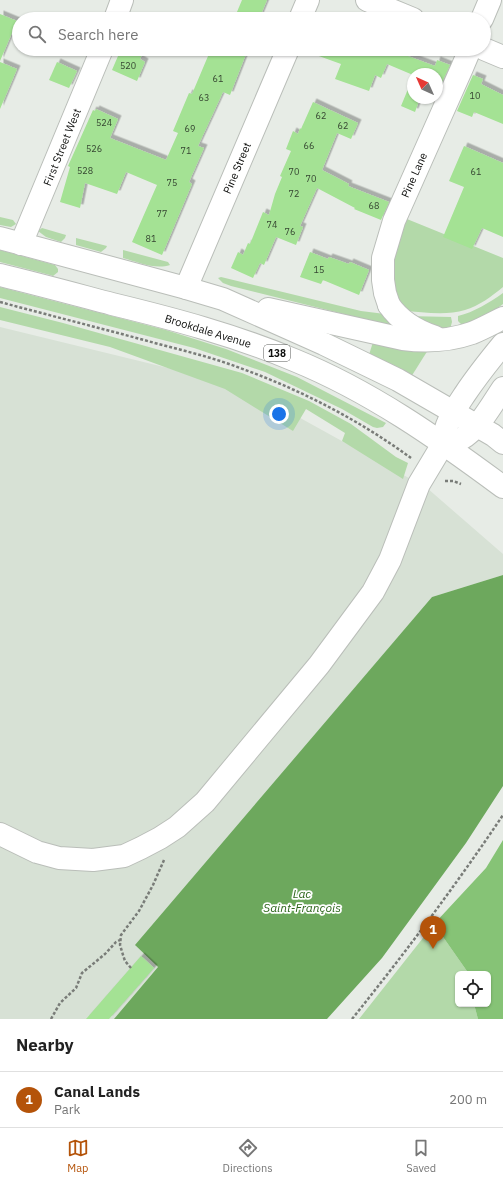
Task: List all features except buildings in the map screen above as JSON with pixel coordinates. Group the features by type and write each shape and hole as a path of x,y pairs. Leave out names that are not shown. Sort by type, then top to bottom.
{"main road":[{"path":"118,12 122,0"},
{"path":"303,12 308,0"},
{"path":"367,0 396,12"},
{"path":"485,12 490,0"},
{"path":"491,51 503,57"},
{"name":"First Street West","path":"21,244 99,56"},
{"name":"Pine Street","path":"186,288 285,56"},
{"name":"Pine Lane","path":"443,340 422,333 395,314 389,305 385,293 383,280 383,258 394,221 467,56"},
{"name":"138","path":"0,238 224,299 330,347 398,380 503,442"},
{"name":"Brookdale Avenue","path":"0,275 189,323 295,360 356,390 397,413 503,487"},
{"path":"224,299 403,339 424,341 443,340 472,333 503,318"},
{"path":"0,834 37,852 59,858 77,860 105,859 124,856 160,838 206,802 309,677 373,592 390,560 419,484 443,444 445,430 453,412 481,370 503,344"},
{"path":"443,444 461,439 476,426 503,388"}],"path":[{"path":"0,302 199,355 239,367 272,380 320,402 359,424 408,456 441,481 453,481 464,485"},
{"path":"352,1019 427,924 503,815"},
{"path":"131,968 124,959 120,940 121,935 144,901 168,854"},
{"path":"51,1019 60,1003 78,986 82,972 120,940"}],"shaded area":[{"path":"0,217 13,220 16,224 11,227 0,225"},
{"path":"402,217 503,258 503,287 480,303 458,312 434,313 403,311 398,306 391,273"},
{"path":"42,228 66,235 65,238 61,242 46,237 38,231"},
{"path":"76,238 107,246 101,252 76,245"},
{"path":"0,250 55,265 58,272 53,276 0,262"},
{"path":"123,250 168,262 170,265 158,267 123,258"},
{"path":"221,277 361,311 385,314 393,326 231,286 223,283 218,278"},
{"path":"0,287 166,330 226,349 297,377 386,423 383,427 373,427 342,409 265,372 194,348 0,298"},
{"path":"503,293 503,304 488,315 463,326 458,321 458,316 481,307"},
{"path":"0,307 242,373 309,401 351,424 396,457 408,463 403,479 342,441 345,433 306,409 293,431 225,389 110,347 0,320"},
{"path":"407,316 451,317 452,322 450,329 435,328"},
{"path":"0,327 242,386 427,488 503,554 503,575 432,597 136,946 158,967 114,1019 0,1019"},
{"path":"373,342 428,350 411,377 368,358"},
{"path":"503,840 503,1019 478,1019 475,1007 491,1007 491,971 467,971 434,924 486,868"},
{"path":"434,924 467,971 455,971 455,1007 475,1007 478,1019 359,1019"}],"water":[{"name":"Lac Saint-François","path":"503,575 503,786 466,843 382,958 327,1019 114,1019 158,967 135,945 432,597"}],"place":[{"name":"Canal Lands","path":"433,949"}]}
